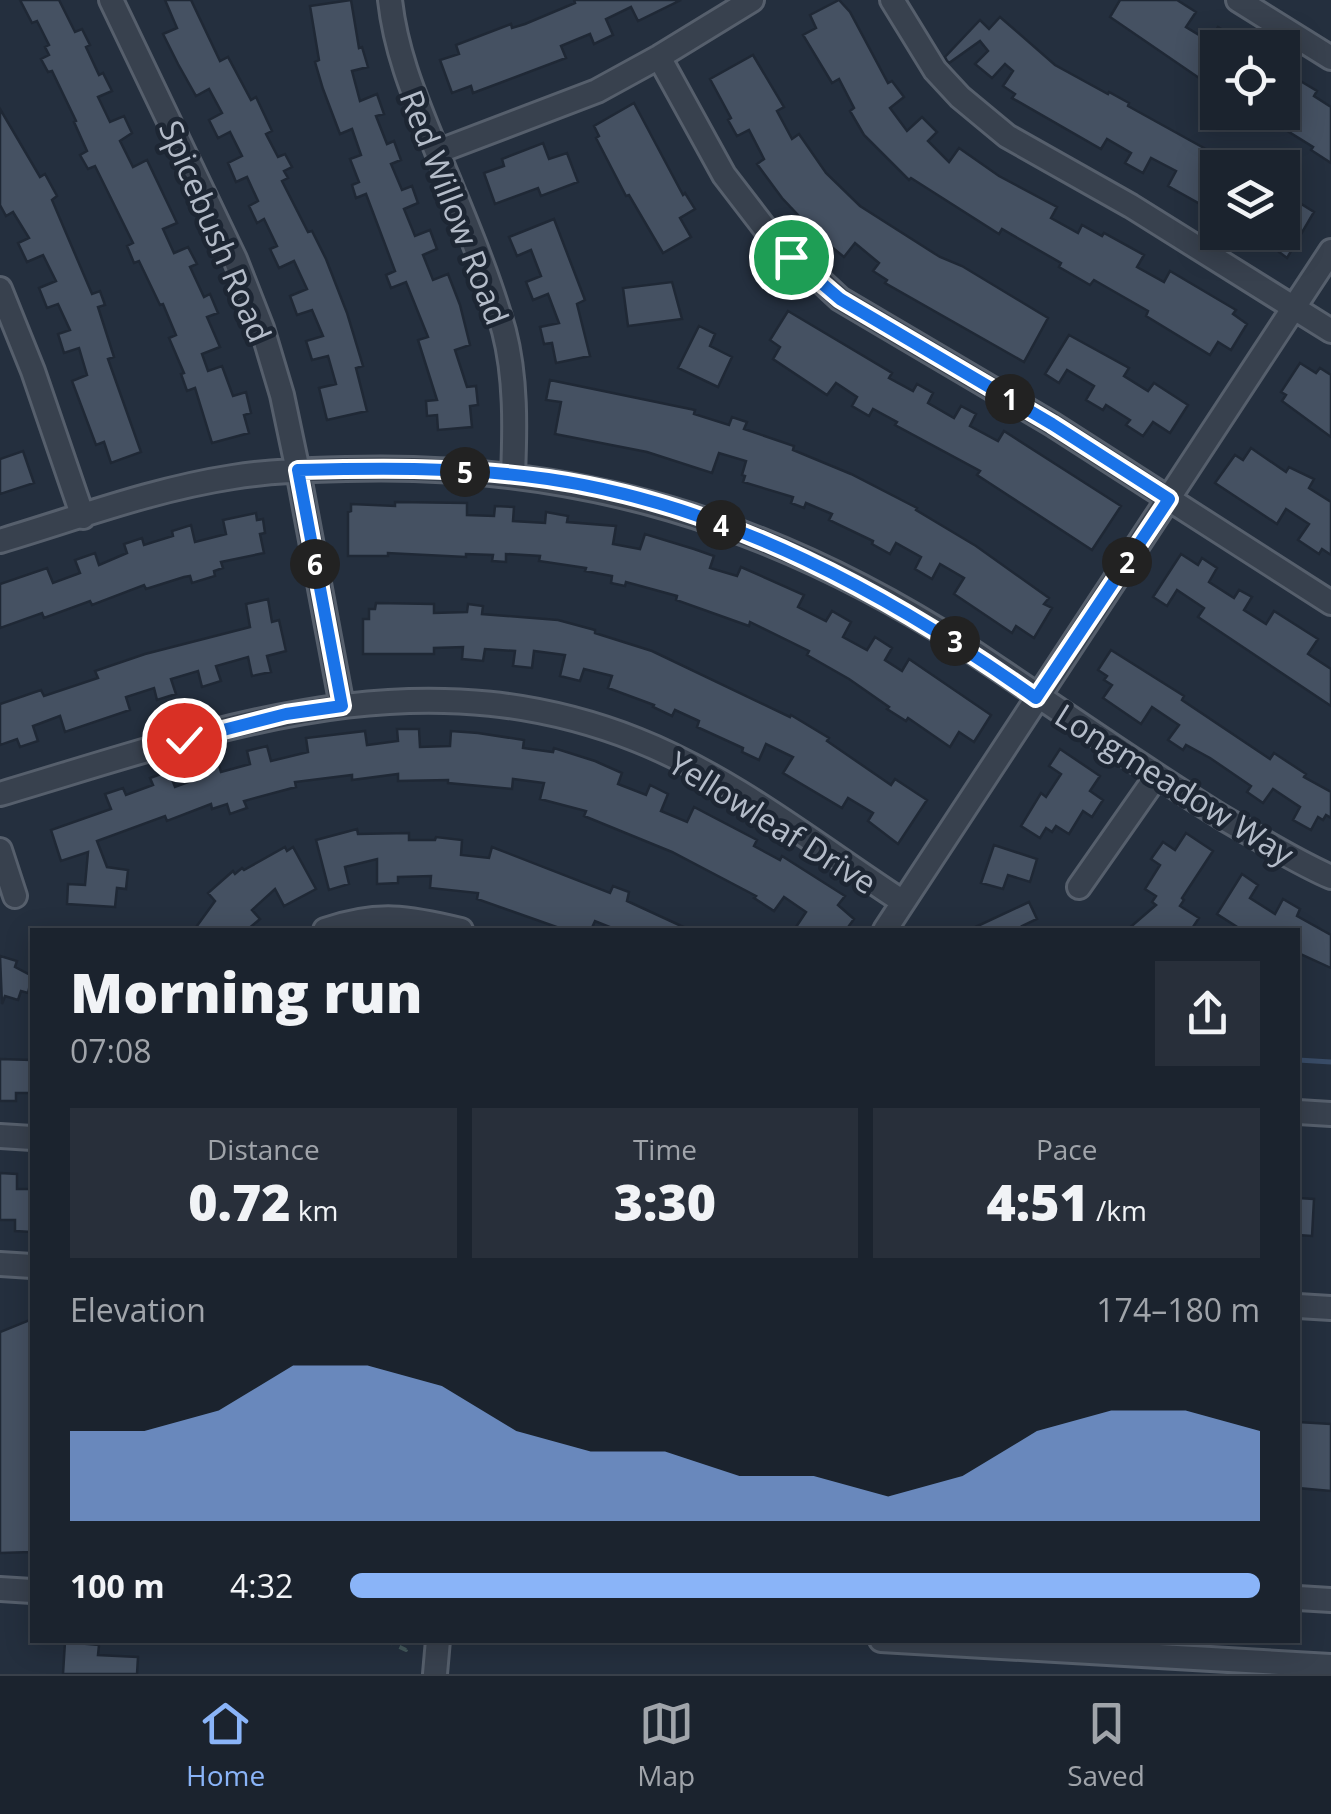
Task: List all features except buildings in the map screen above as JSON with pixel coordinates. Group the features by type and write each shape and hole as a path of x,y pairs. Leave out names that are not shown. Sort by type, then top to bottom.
{"street":[{"name":"Spicebush Road","path":"111,0 235,259 255,310 282,395 342,706"},
{"name":"Red Willow Road","path":"390,0 406,78 505,334 514,438 512,475"},
{"path":"437,152 596,91 660,58 752,0"},
{"path":"892,0 935,70 1006,136 1131,206 1331,332"},
{"path":"1238,0 1331,58"},
{"path":"660,58 724,175 767,232 840,299 1052,424 1331,603"},
{"path":"885,928 1331,251"},
{"path":"0,290 83,516"},
{"name":"Longmeadow Way","path":"0,541 172,489 298,470 402,467 512,475 626,495 692,514 835,573 965,647 1156,777 1301,864 1331,877"},
{"name":"Yellowleaf Drive","path":"0,794 286,714 392,700 528,707 636,740 714,778 902,902"},
{"path":"1079,887 1156,777"},
{"path":"0,850 15,896"},
{"path":"330,928 358,918 394,917 451,928"},
{"path":"1300,1112 1331,1114"},
{"path":"0,1136 30,1138"},
{"path":"0,1264 30,1266"},
{"path":"1300,1306 1331,1308"},
{"path":"0,1589 30,1591"},
{"path":"1300,1598 1331,1600"},
{"path":"435,1674 438,1643"},
{"path":"917,1643 1185,1665 1211,1649 1331,1666"}],"waterway":[{"path":"1300,1060 1331,1062"}],"route":[{"path":"184,740 286,714 342,706 298,470 402,467 550,479 692,514 835,573 965,647 1036,698 1169,499 1052,424 840,299 791,257"}]}
